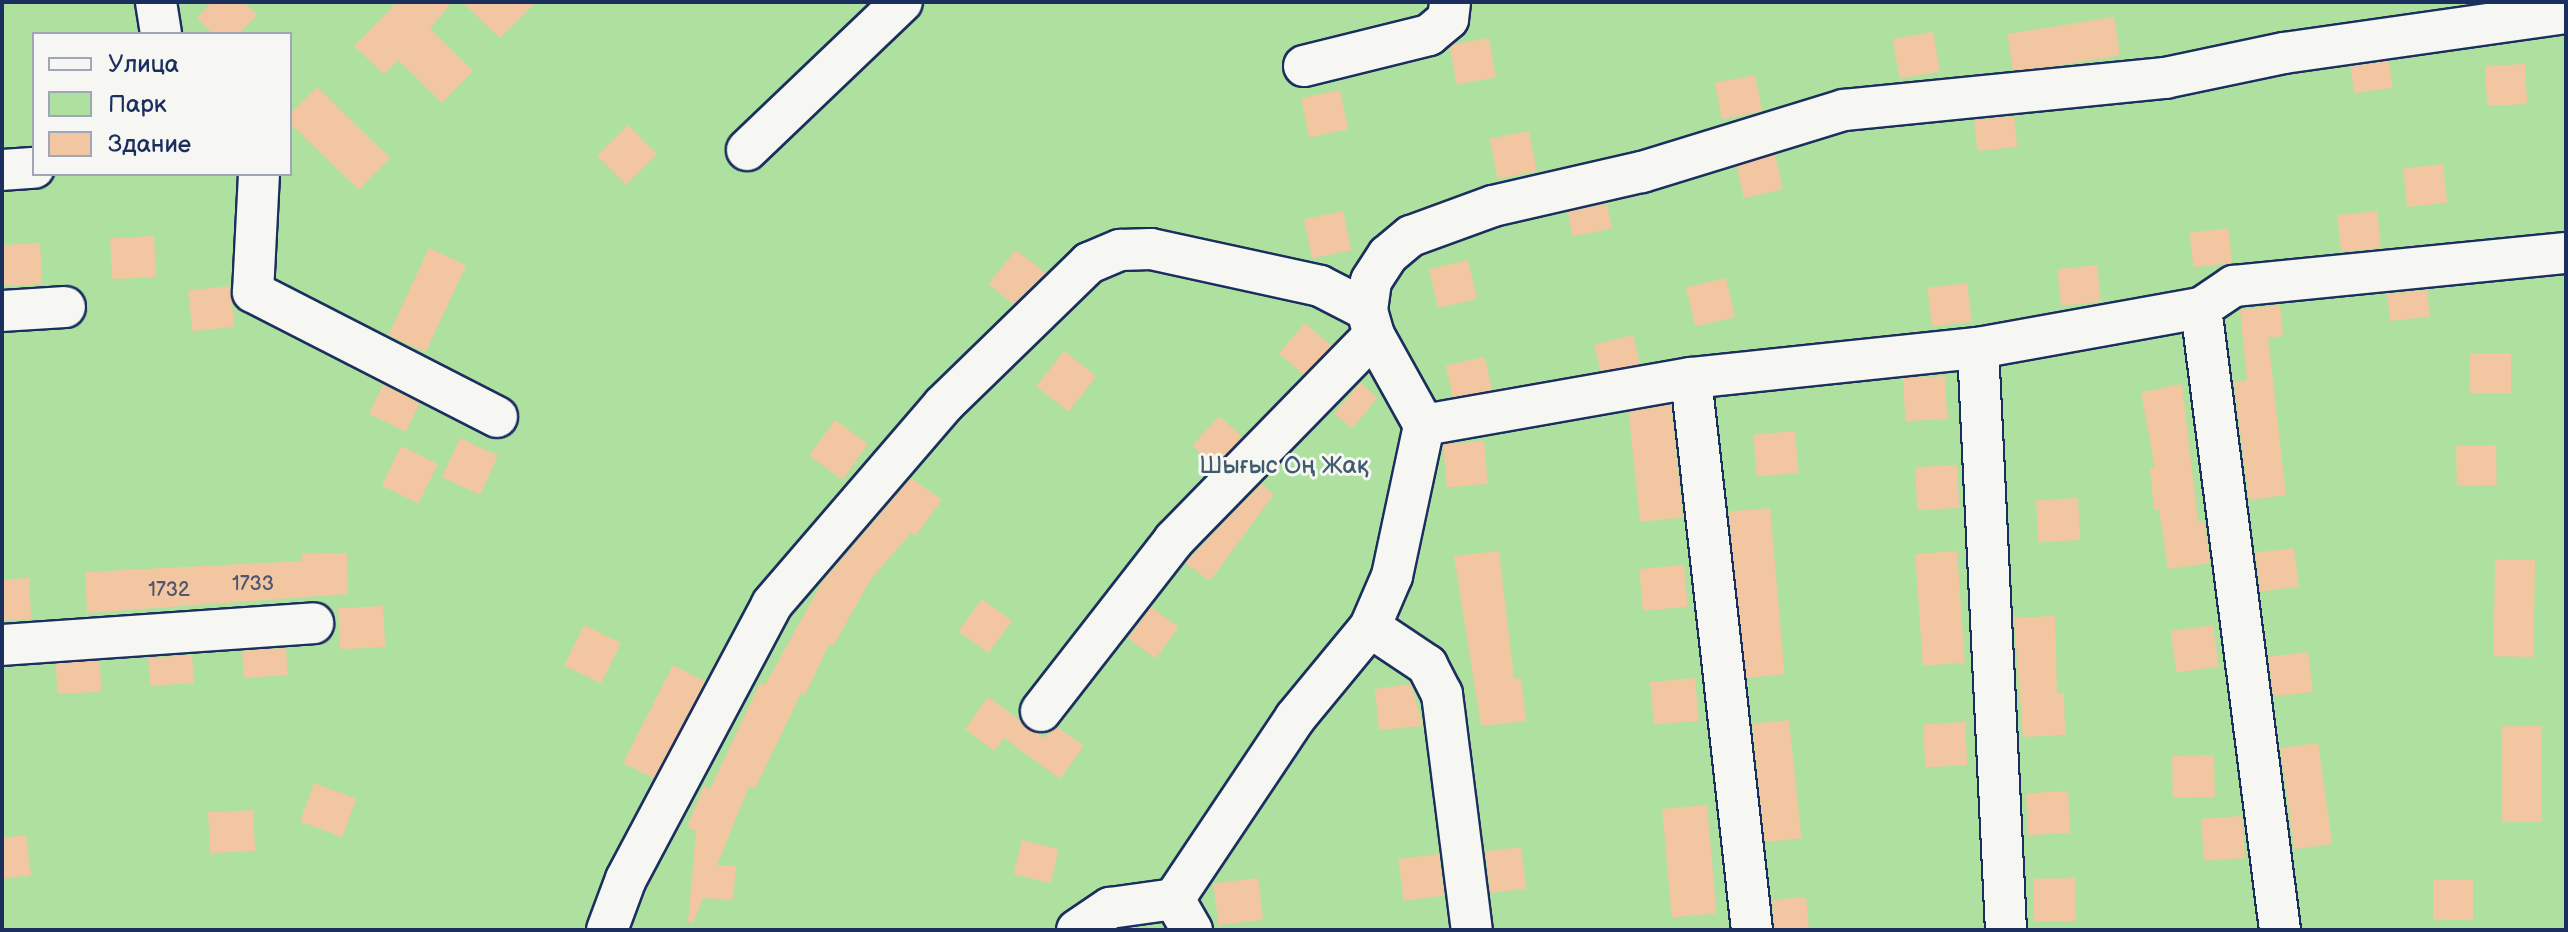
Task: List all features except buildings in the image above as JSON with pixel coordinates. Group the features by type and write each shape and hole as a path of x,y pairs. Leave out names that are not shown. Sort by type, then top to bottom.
{"lane":[{"path":"156,2 161,32"},
{"path":"747,150 902,2"},
{"path":"1304,66 1429,35 1448,19 1450,2"},
{"path":"1041,711 1174,540 1371,323 1371,281 1388,255 1411,236 1493,206 1642,172 1844,110 2165,78 2284,53 2566,13"},
{"path":"2,170 32,168"},
{"path":"259,176 253,292 497,417"},
{"path":"607,930 626,879 772,604 943,405 1089,263 1120,250 1151,249 1320,286 1371,323 1424,425 1392,576 1370,627 1295,718 1183,914 1110,908 1077,930"},
{"path":"1424,425 1691,378 1978,348 2201,308 2234,286 2566,253"},
{"path":"2,311 65,307"},
{"path":"2201,308 2280,930"},
{"path":"1978,348 2006,930"},
{"path":"1691,378 1752,930"},
{"path":"2,645 313,623"},
{"path":"1370,627 1427,665 1442,694 1472,930"}],"green space":[{"name":"Шығыс Оң Жақ","path":"2,2 2566,2 2566,930 2,930"}]}
